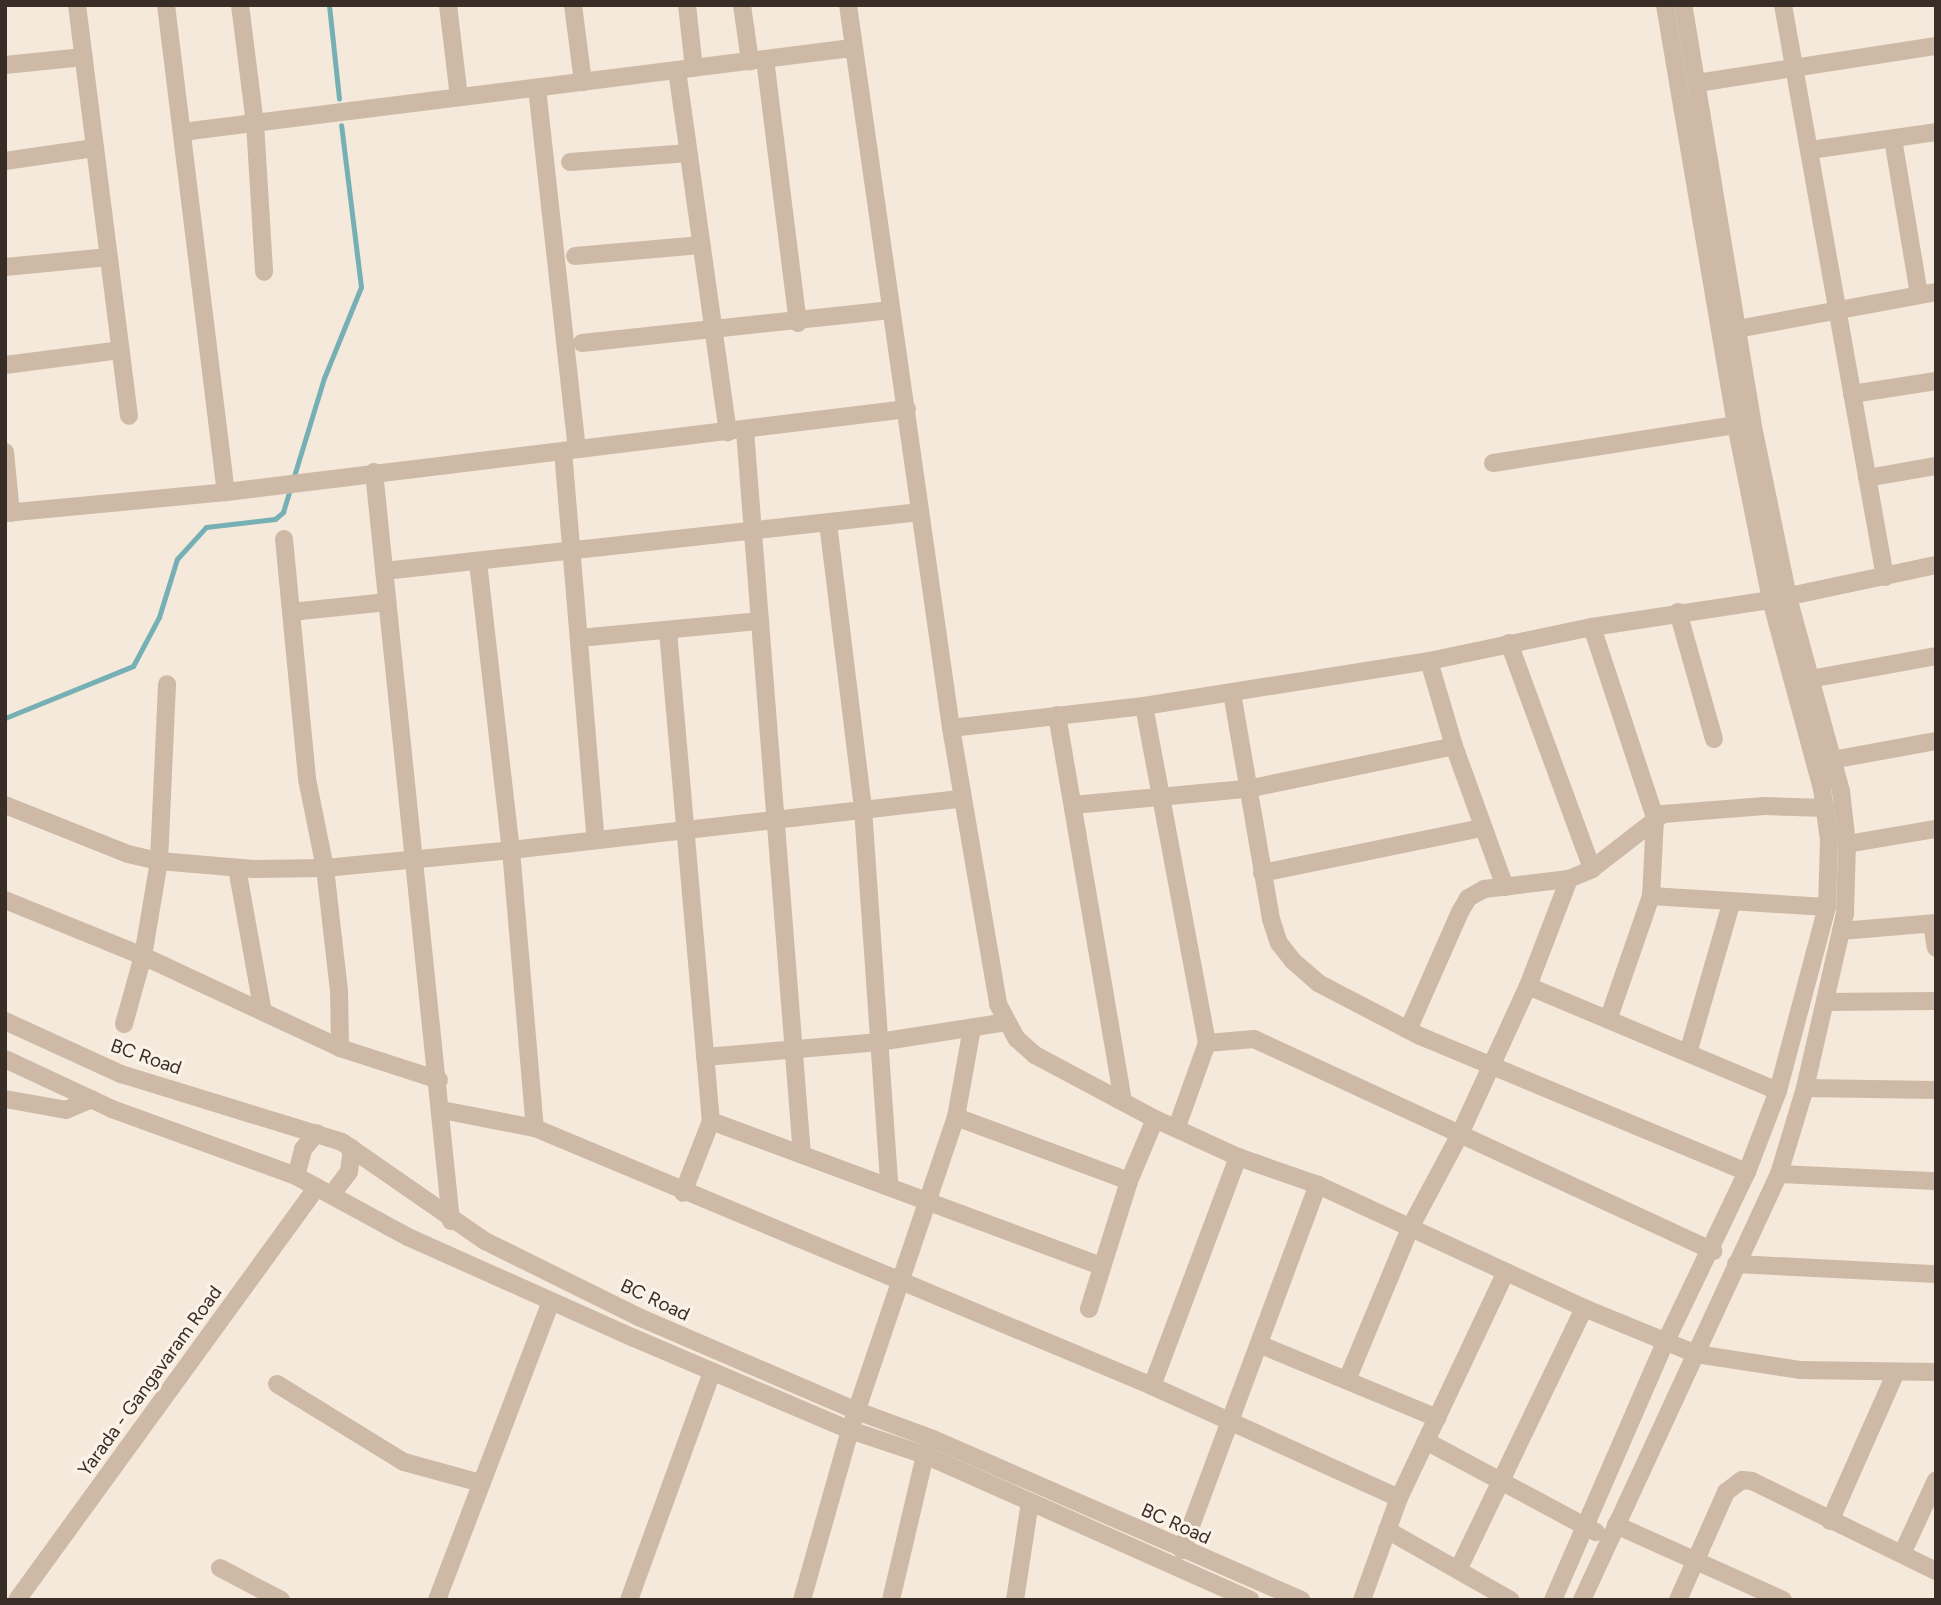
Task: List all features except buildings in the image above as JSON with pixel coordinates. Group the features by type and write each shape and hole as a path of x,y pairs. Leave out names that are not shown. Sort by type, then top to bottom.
{"street":[{"path":"77,5 129,416"},
{"path":"166,5 226,492"},
{"path":"240,5 255,123 264,272"},
{"path":"447,5 459,97"},
{"path":"573,5 583,82"},
{"path":"687,5 685,69 689,153 751,533 802,1155"},
{"path":"742,5 757,60 798,323"},
{"path":"848,5 852,48 907,409 962,799 998,1004 1006,1022 1035,1055 1155,1119 1238,1157 1318,1185 1665,1343 1742,1365 1895,1374 1936,1372"},
{"path":"1553,1600 1665,1343 1713,1251 1747,1172 1778,1091 1827,907 1826,808 1779,598 1736,425 1665,5"},
{"path":"1582,1600 1779,1174 1805,1088 1841,931 1847,844 1832,760 1810,679 1779,598 1683,5"},
{"path":"1783,5 1885,577"},
{"path":"1697,83 1936,46"},
{"path":"182,132 852,48"},
{"path":"5,65 83,57"},
{"path":"537,88 570,450 572,553 596,840"},
{"path":"1810,150 1936,132"},
{"path":"1737,329 1928,294 1893,139"},
{"path":"5,161 94,148"},
{"path":"570,162 689,153"},
{"path":"575,256 702,245"},
{"path":"5,267 109,257"},
{"path":"582,343 798,323 891,310"},
{"path":"5,365 120,350"},
{"path":"1852,394 1936,381"},
{"path":"5,452 8,513 226,492 327,477 907,409"},
{"path":"1493,463 1736,425"},
{"path":"1867,478 1936,466"},
{"path":"374,472 439,1080 451,1221"},
{"path":"384,571 572,553 920,512"},
{"path":"828,523 863,809 889,1184"},
{"path":"284,539 307,779 325,867 340,1048"},
{"path":"478,562 511,850 535,1128"},
{"path":"951,728 1144,706 1429,661 1592,627 1779,598 1936,565"},
{"path":"291,612 387,602"},
{"path":"1678,612 1714,739"},
{"path":"579,638 760,621"},
{"path":"1592,627 1655,818 1651,896 1609,1017"},
{"path":"668,631 711,1121 683,1193"},
{"path":"1509,643 1592,869"},
{"path":"1810,679 1936,656"},
{"path":"1429,661 1481,828 1505,887"},
{"path":"124,1024 143,956 159,862 167,684"},
{"path":"1233,692 1262,873 1279,943 1293,961 1318,982 1408,1030 1747,1172"},
{"path":"1144,706 1207,1043 1177,1127"},
{"path":"1057,715 1122,1101"},
{"path":"1832,760 1936,741"},
{"path":"1073,805 1162,800 1247,789 1454,746"},
{"path":"5,805 128,854 159,862 237,867 325,867 684,832 962,799"},
{"path":"1408,1030 1468,898 1484,889 1569,879 1592,869 1655,818 1686,809 1826,808"},
{"path":"1262,873 1481,828"},
{"path":"1847,844 1936,829"},
{"path":"237,867 263,1012"},
{"path":"1347,1380 1411,1226 1493,1065 1528,986 1569,879"},
{"path":"1651,896 1827,907"},
{"path":"5,900 143,956 340,1048 439,1080"},
{"path":"1688,1053 1732,901"},
{"path":"1841,931 1934,924 1936,948"},
{"path":"1528,986 1609,1017 1778,1091"},
{"path":"1825,1002 1936,1001"},
{"name":"BC Road","path":"5,1021 121,1074 317,1133 352,1148 451,1221 641,1318 857,1411 933,1439 1301,1600"},
{"path":"705,1057 879,1042 1006,1022"},
{"path":"802,1600 850,1430 903,1283 956,1117 972,1028"},
{"path":"1207,1043 1254,1039 1459,1136 1713,1251"},
{"path":"5,1059 92,1099 296,1176 408,1237 551,1301 850,1430 925,1455 1250,1600"},
{"path":"1805,1088 1936,1090"},
{"path":"5,1099 66,1110 92,1099"},
{"path":"442,1110 535,1128 683,1193 1152,1386 1399,1498"},
{"path":"956,1117 1129,1181"},
{"path":"1089,1309 1129,1181 1155,1119"},
{"path":"711,1121 931,1199 1101,1266"},
{"path":"296,1176 303,1149 317,1133"},
{"path":"325,1190 349,1172 352,1148"},
{"path":"1152,1386 1238,1157"},
{"path":"1779,1174 1936,1181"},
{"path":"1182,1550 1261,1345 1318,1185"},
{"name":"Yarada - Gangavaram Road","path":"17,1600 325,1190"},
{"path":"1737,1264 1936,1274"},
{"path":"1362,1600 1399,1498 1506,1272"},
{"path":"437,1600 551,1301"},
{"path":"1458,1570 1505,1480 1584,1308"},
{"path":"1261,1345 1437,1418"},
{"path":"629,1600 712,1372"},
{"path":"1830,1521 1895,1374"},
{"path":"277,1384 404,1462 481,1483"},
{"path":"1426,1441 1505,1480 1586,1525 1695,1561 1777,1599"},
{"path":"891,1600 925,1455"},
{"path":"1678,1600 1726,1492 1742,1480 1752,1481 1936,1571"},
{"path":"1902,1554 1936,1480"},
{"path":"1015,1600 1030,1502"},
{"path":"1387,1530 1510,1600"},
{"path":"220,1568 281,1600"}],"waterway":[{"path":"329,5 339,98"},
{"path":"5,718 133,666 159,617 177,559 206,527 275,519 283,512 324,378 361,287 341,125"}]}
